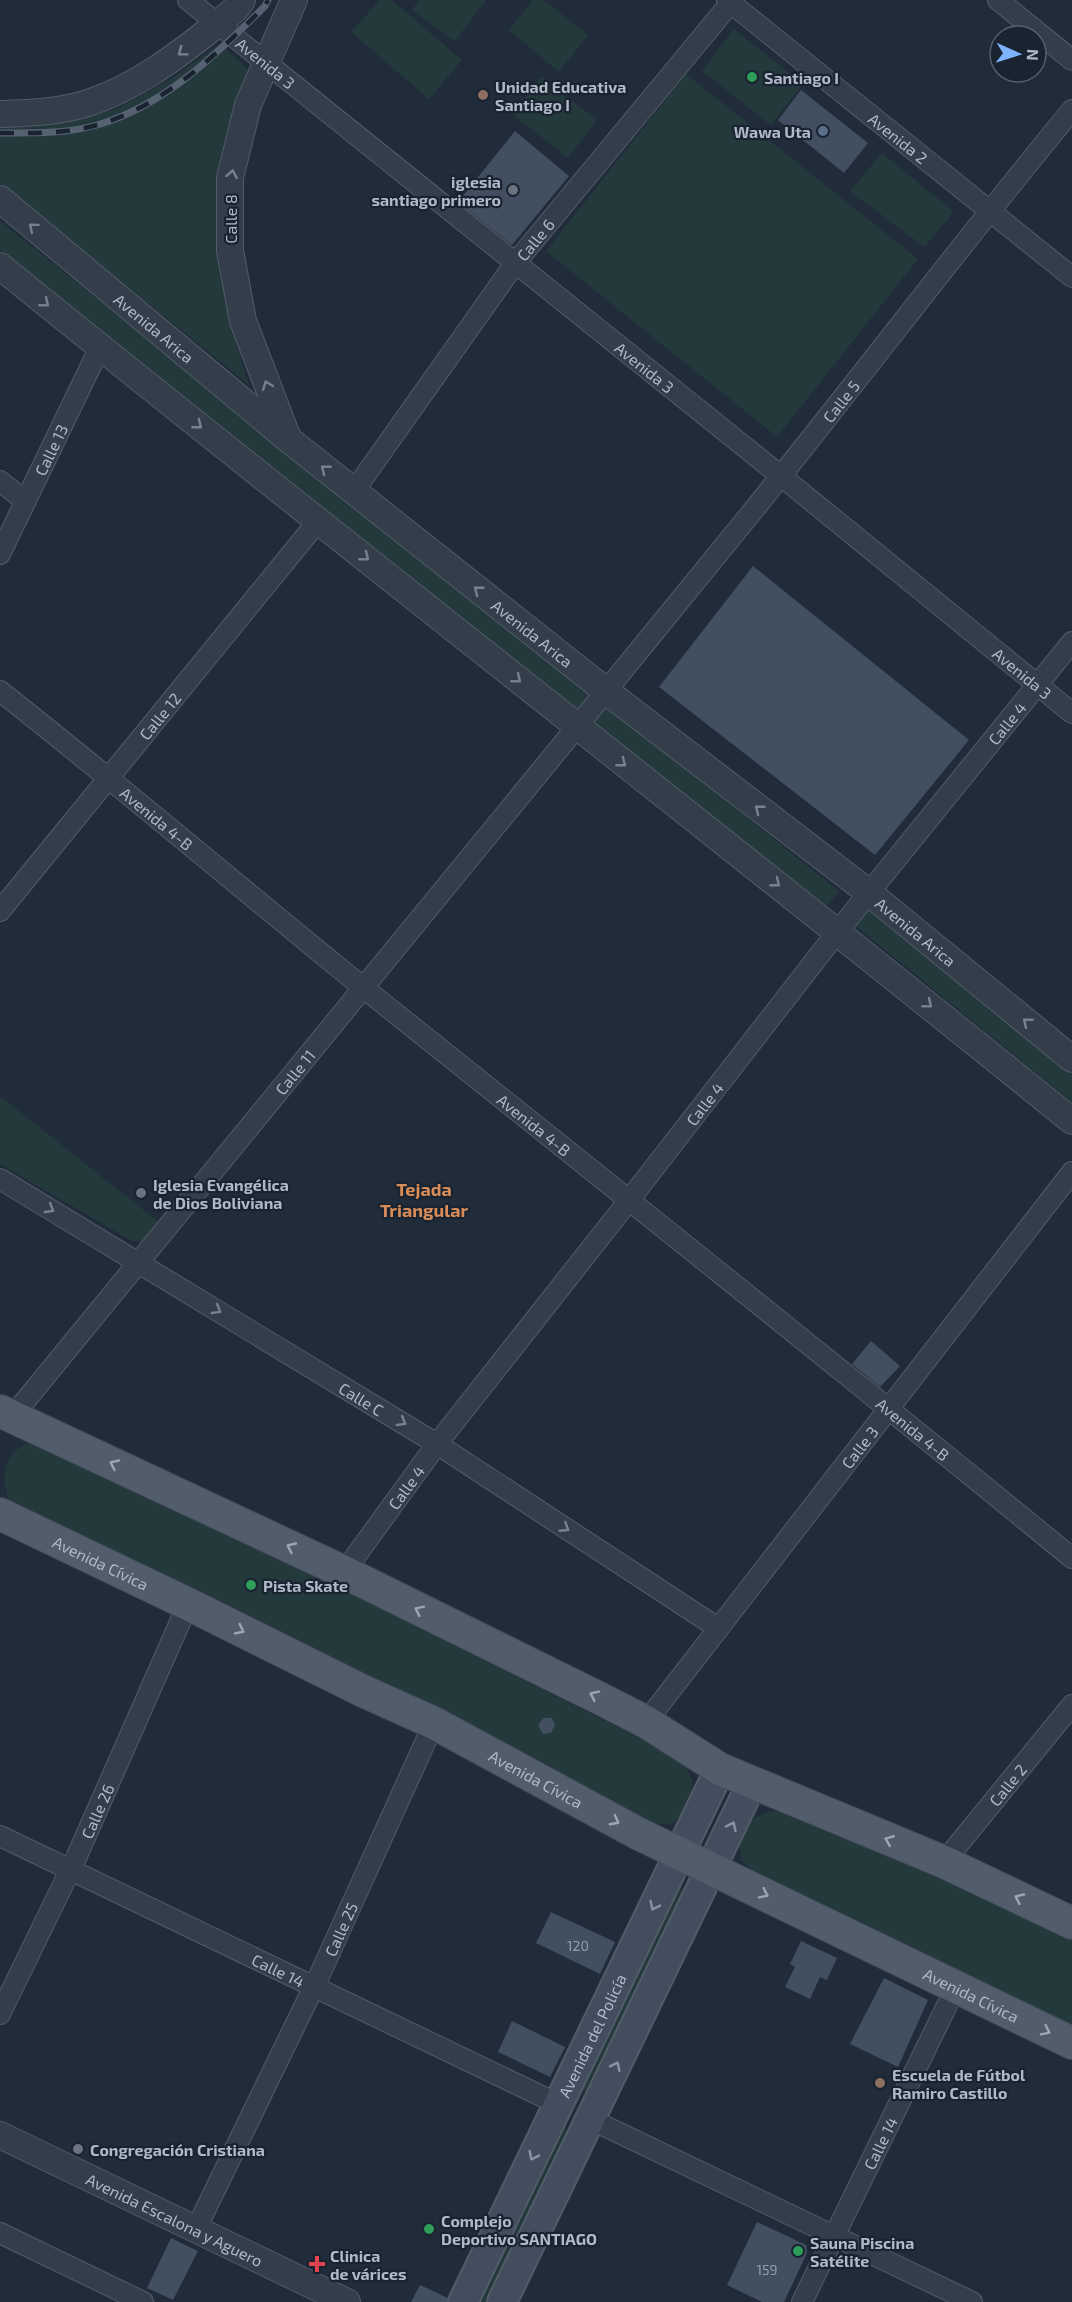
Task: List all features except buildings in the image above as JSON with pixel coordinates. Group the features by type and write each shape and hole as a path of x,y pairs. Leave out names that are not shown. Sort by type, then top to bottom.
{"main road":[{"path":"4,1420 344,1572 646,1722 720,1769 944,1862 1072,1923"},
{"name":"Avenida Cívica","path":"0,1514 356,1688 434,1723 679,1853 1072,2043"},
{"name":"Avenida del Policía","path":"463,2302 720,1769"},
{"path":"502,2302 752,1783"},
{"path":"558,2104 591,2119"}],"street":[{"name":"Avenida 3","path":"188,0 516,262 1072,713"},
{"path":"0,114 42,112 90,103 122,88 177,56 219,23 242,0"},
{"name":"Calle 8","path":"288,439 243,321 230,251 230,178 248,105 294,0"},
{"path":"998,0 1072,60"},
{"name":"Avenida 2","path":"730,1 1072,277"},
{"name":"Calle 6","path":"354,491 516,262 730,1"},
{"name":"Calle 5","path":"576,727 781,476 988,210 1072,110"},
{"name":"Avenida Arica","path":"0,199 288,439 606,691 868,892 1072,1059"},
{"path":"0,266 576,727 838,931 1072,1122"},
{"name":"Calle 13","path":"0,554 100,347"},
{"path":"0,481 26,501"},
{"name":"Calle 12","path":"0,911 319,520"},
{"name":"Calle 4","path":"344,1572 436,1444 868,892 1072,642"},
{"name":"Avenida 4-B","path":"0,691 109,777 363,987 630,1199 1072,1558"},
{"name":"Calle 11","path":"4,1420 139,1261 576,727"},
{"name":"Calle 3","path":"646,1722 1072,1172"},
{"name":"Calle C","path":"0,1179 139,1261 436,1444 718,1628"},
{"name":"Calle 26","path":"0,2014 70,1870 188,1604"},
{"name":"Calle 2","path":"944,1862 1072,1705"},
{"name":"Calle 25","path":"196,2229 314,1986 434,1723"},
{"name":"Calle 14","path":"0,1836 558,2104"},
{"name":"Calle 14","path":"802,2302 956,1987"},
{"path":"591,2119 972,2302"},
{"name":"Avenida Escalona y Aguero","path":"0,2135 347,2302"},
{"path":"0,2233 143,2302"}],"green space":[{"path":"380,0 392,0 462,60 429,99 351,32"},
{"path":"419,0 486,0 455,41 412,10"},
{"path":"533,0 544,0 588,35 559,72 509,30"},
{"name":"Santiago I","path":"734,29 803,84 771,125 702,71"},
{"path":"220,43 249,71 222,168 217,222 227,306 249,385 0,183 0,127 80,120 118,108 172,78"},
{"path":"686,74 918,259 777,437 546,251"},
{"path":"541,77 597,120 568,158 512,114"},
{"path":"882,153 954,212 924,247 850,191"},
{"path":"0,221 839,891 826,908 0,249"},
{"path":"866,908 1072,1075 1072,1102 853,924"},
{"path":"0,1096 160,1223 142,1241 132,1241 0,1164"},
{"path":"31,1442 48,1442 671,1754 681,1762 692,1780 693,1789 687,1807 672,1824 641,1823 12,1508 6,1487 5,1469 13,1453"},
{"path":"773,1811 785,1812 970,1883 1072,1935 1072,2027 758,1876 742,1859 740,1841 746,1827 751,1822"},
{"path":"679,1888 685,1891 588,2091 584,2091 582,2088 676,1890"},
{"path":"562,2128 569,2132 488,2302 476,2302"}],"railway":[{"path":"0,133 48,132 85,128 145,105 167,92 208,60 265,6 268,0"}],"place":[{"name":"Santiago I","path":"752,77"},
{"name":"Unidad Educativa Santiago I","path":"483,95"},
{"name":"Wawa Uta","path":"823,131"},
{"name":"iglesia santiago primero","path":"513,190"},
{"name":"Iglesia Evangélica de Dios Boliviana","path":"141,1193"},
{"name":"Pista Skate","path":"251,1585"},
{"name":"Escuela de Fútbol Ramiro Castillo","path":"880,2083"},
{"name":"Congregación Cristiana","path":"78,2149"},
{"name":"Complejo Deportivo SANTIAGO","path":"429,2229"},
{"name":"Sauna Piscina Satélite","path":"798,2251"},
{"name":"Clinica de várices","path":"317,2264"}],"district":[{"name":"Tejada Triangular","path":"424,1199"}]}
